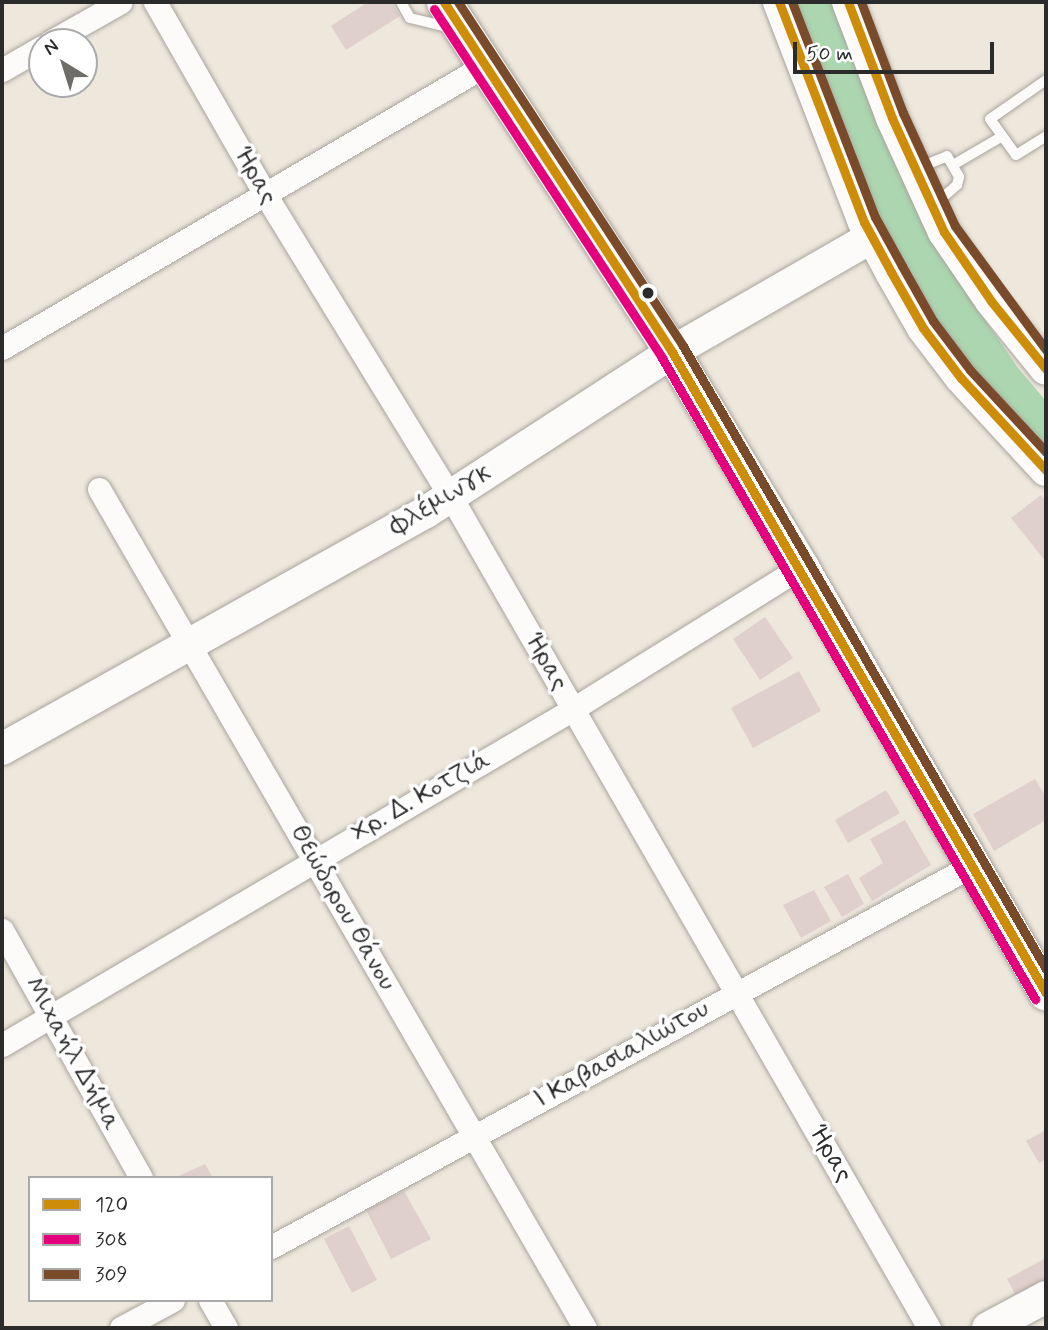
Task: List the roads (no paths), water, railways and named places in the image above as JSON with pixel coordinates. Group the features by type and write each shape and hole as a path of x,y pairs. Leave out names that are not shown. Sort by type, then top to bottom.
{"main road":[{"path":"453,16 672,352 802,567 1046,990"}],"street":[{"path":"75,28 121,2"},
{"name":"Ήρας","path":"155,2 265,194 451,497 738,991 929,1328"},
{"path":"779,2 872,237 931,338 961,378 1046,470"},
{"path":"848,2 944,232 991,301 1046,369"},
{"path":"2,70 28,55"},
{"path":"2,348 484,66"},
{"name":"Φλέμινγκ","path":"2,749 451,497 672,352 872,237"},
{"name":"Θεώδορου Θάνου","path":"99,489 585,1328"},
{"name":"Χρ. Δ. Κοτζιά","path":"2,1045 573,709 802,567"},
{"name":"Ι Καβασιαλιώτου","path":"273,1246 973,865"},
{"name":"Μιχαήλ Δήμα","path":"2,930 140,1176"},
{"path":"988,1328 1046,1297"},
{"path":"121,1328 169,1302"},
{"path":"211,1302 226,1328"}],"lane":[{"path":"401,2 410,18 453,16"},
{"path":"1046,80 992,115 1001,137 1016,155 1046,136"},
{"path":"953,165 1001,137"},
{"path":"916,169 947,156 953,165 957,186 933,206"}]}
